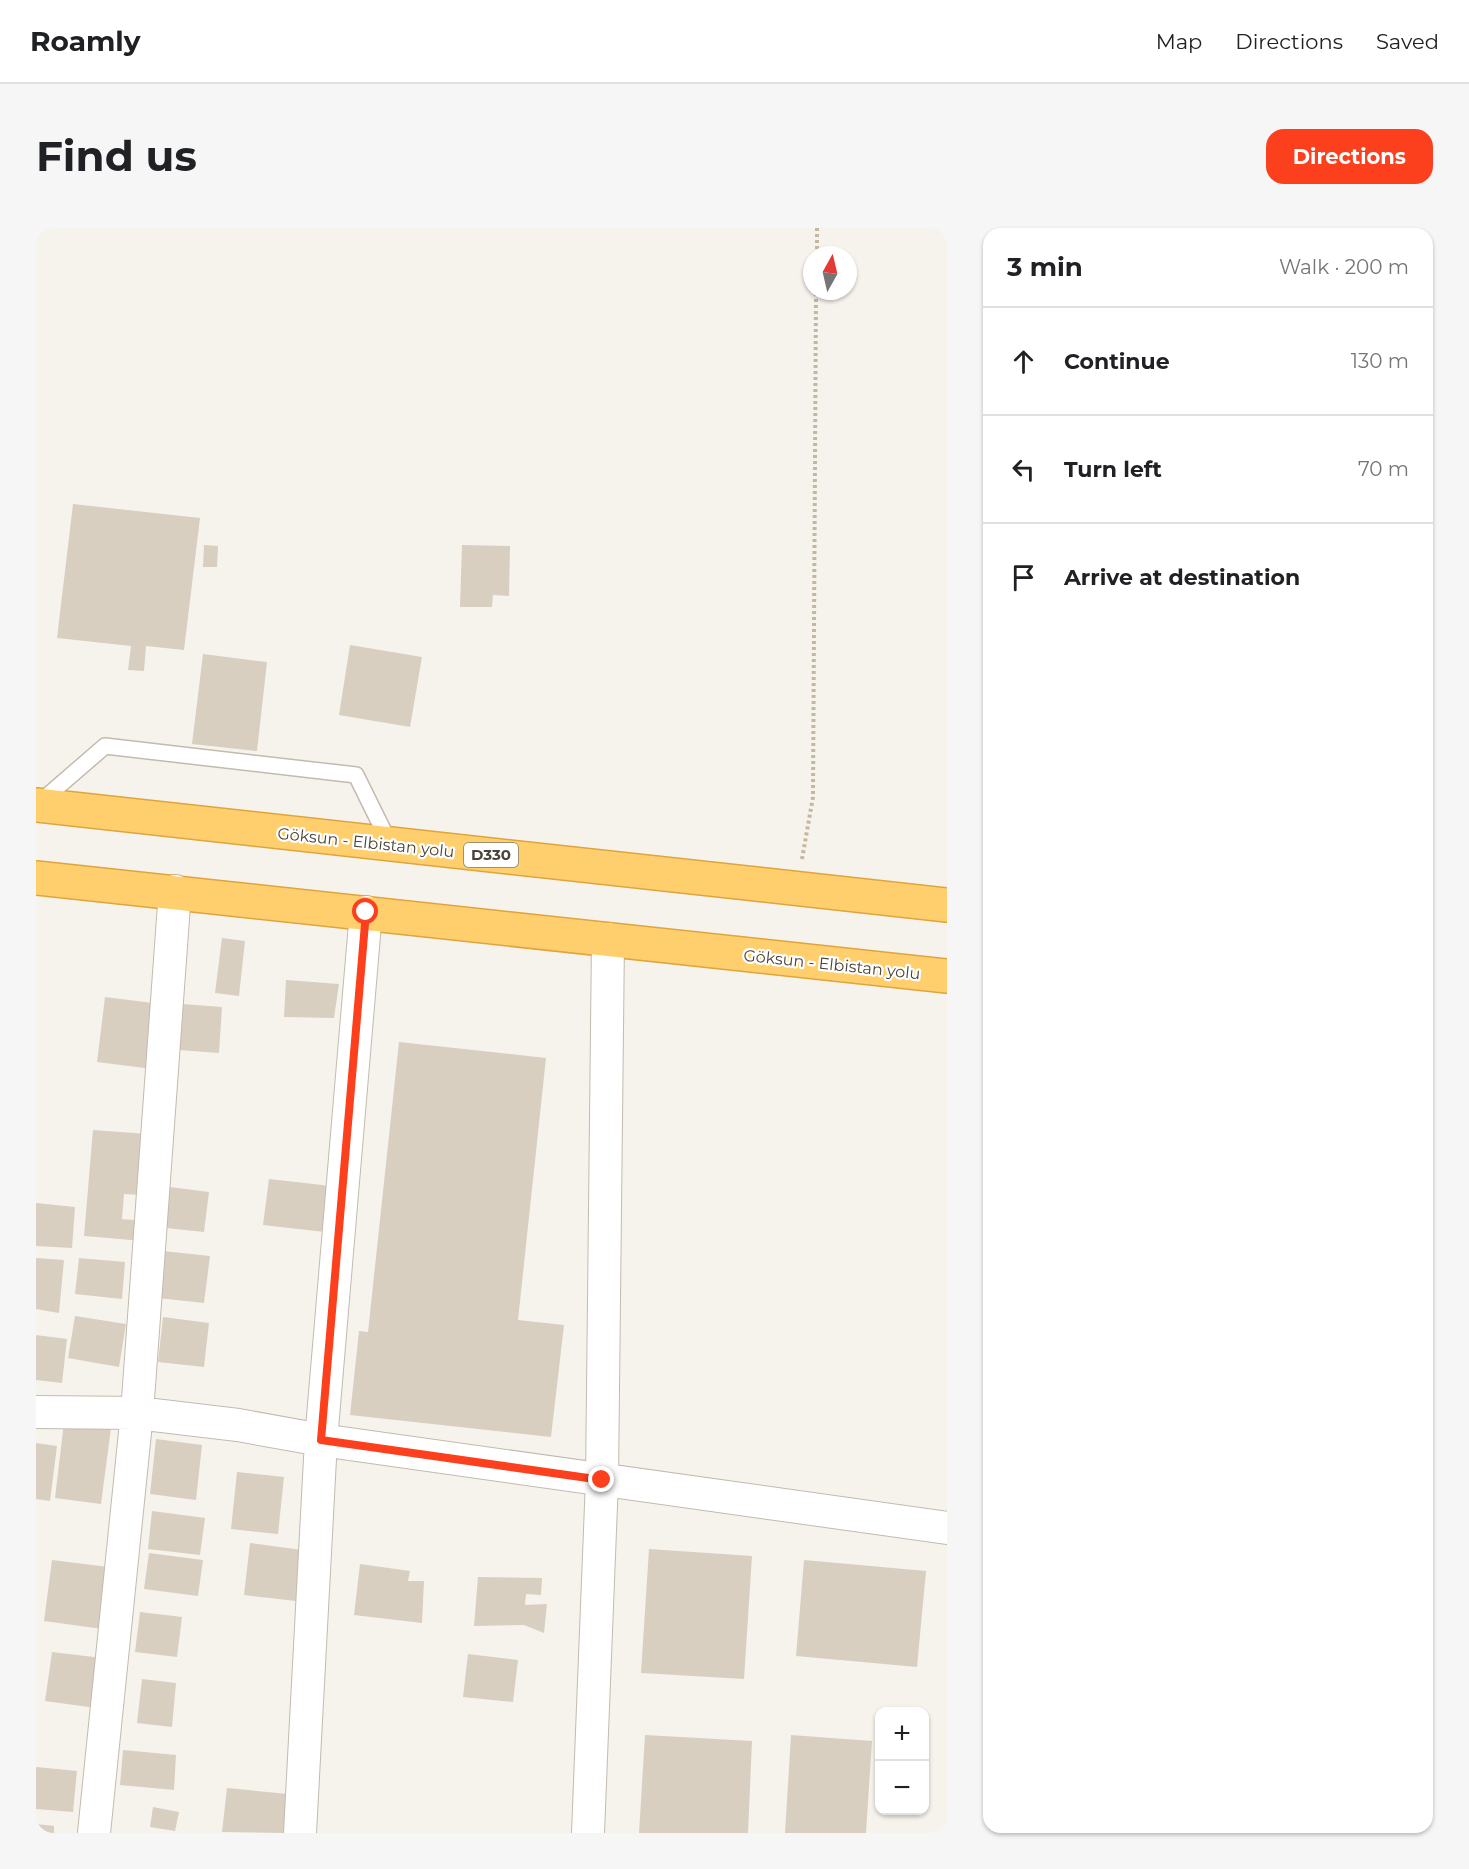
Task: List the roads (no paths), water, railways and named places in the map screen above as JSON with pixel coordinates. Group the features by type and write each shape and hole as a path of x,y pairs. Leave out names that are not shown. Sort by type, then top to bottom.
{"highway":[{"name":"Göksun - Elbistan yolu","path":"36,805 947,905"},
{"name":"Göksun - Elbistan yolu","path":"36,878 175,891 947,976"}],"street":[{"path":"94,1833 137,1413 175,891"},
{"path":"300,1833 321,1440 366,912"},
{"path":"588,1833 602,1480 608,939"},
{"path":"36,1412 137,1413 238,1425 321,1440 947,1528"}],"lane":[{"path":"36,805 105,746 356,775 390,844"}]}
